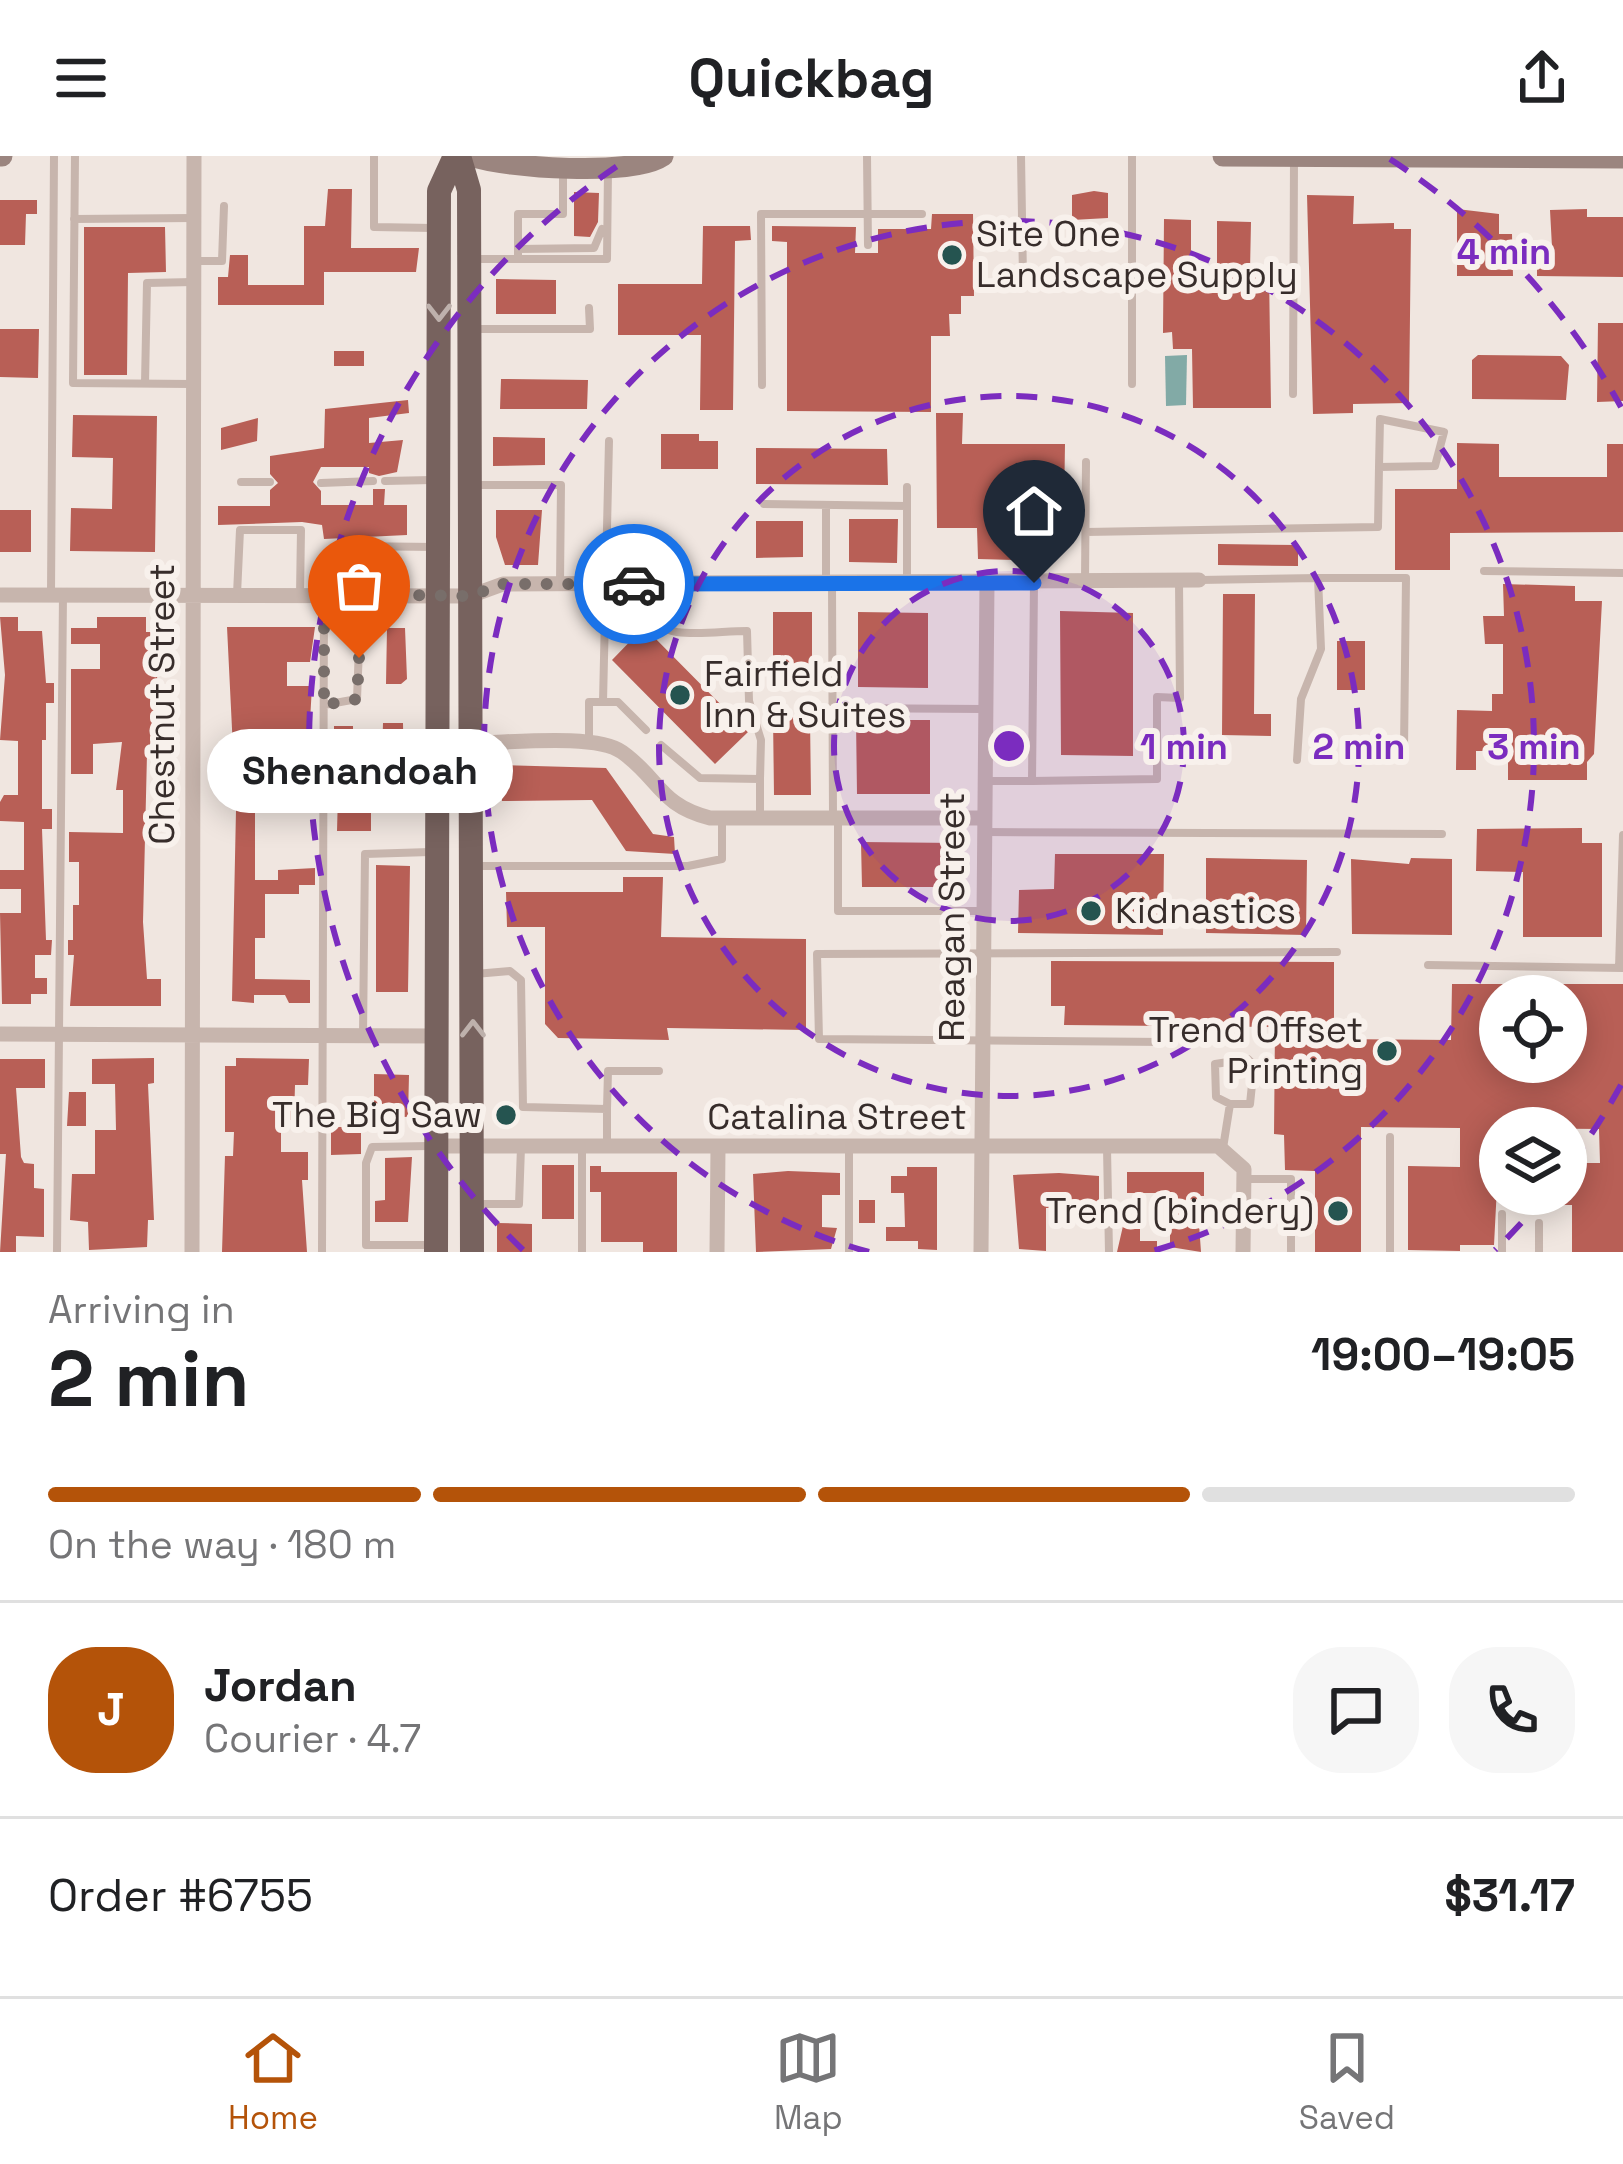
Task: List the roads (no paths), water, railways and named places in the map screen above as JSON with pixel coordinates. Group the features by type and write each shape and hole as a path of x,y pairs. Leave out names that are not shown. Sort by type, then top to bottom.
{"main road":[{"path":"436,1248 439,190 457,156"},
{"path":"457,156 469,190 470,259 472,1252"},
{"path":"471,156 498,165 650,165 663,156"},
{"path":"1223,156 1623,158"}],"street":[{"name":"Chestnut Street","path":"192,1252 194,156"},
{"path":"0,595 470,596 503,584 1198,580"},
{"name":"Reagan Street","path":"981,1252 987,583"},
{"path":"473,743 589,743 619,749 679,810 722,818 983,825"},
{"path":"0,1034 436,1036"},
{"name":"Catalina Street","path":"437,1146 1107,1146 1229,1152"},
{"path":"718,1148 718,1252"},
{"path":"1229,1152 1244,1179 1243,1252"}],"lane":[{"path":"54,156 57,1252"},
{"path":"75,156 74,382 193,384"},
{"path":"374,156 374,227 439,228"},
{"path":"867,156 868,245"},
{"path":"1022,156 1023,280"},
{"path":"1132,156 1132,384"},
{"path":"1293,394 1294,156"},
{"path":"518,254 518,214 563,214 563,165"},
{"path":"518,254 607,259 608,165"},
{"path":"470,259 594,248 602,238 607,193"},
{"path":"193,261 222,261 224,206"},
{"path":"762,385 761,214 922,214"},
{"path":"74,219 194,218"},
{"path":"146,383 147,283 193,282"},
{"path":"470,329 590,329 589,308"},
{"path":"1086,532 1378,527 1379,419 1444,432 1435,466 1379,467"},
{"path":"603,702 609,441"},
{"path":"1085,582 1086,462"},
{"path":"385,481 440,480"},
{"path":"241,482 270,482"},
{"path":"321,483 373,482"},
{"path":"470,485 561,484 560,584"},
{"path":"907,488 907,583"},
{"path":"764,504 907,506"},
{"path":"826,505 838,911 982,911"},
{"path":"237,594 240,530 301,530 300,594"},
{"path":"324,705 357,699 354,594 347,546 440,547"},
{"path":"1484,571 1623,573"},
{"path":"1298,760 1301,699 1321,649 1318,578"},
{"path":"1198,580 1406,578 1404,749"},
{"path":"983,781 1157,779 1157,698 1180,698 1179,580"},
{"path":"1033,781 1034,583"},
{"path":"322,1252 324,594"},
{"path":"604,628 621,618 655,619 675,632 747,631 749,701 761,740 760,819"},
{"path":"589,743 589,702 618,702 646,730"},
{"path":"832,708 985,709"},
{"path":"661,745 700,778 760,779"},
{"path":"473,866 722,859 722,818"},
{"path":"983,825 1442,834"},
{"path":"1428,965 1621,968 1623,836"},
{"path":"362,1036 364,854 437,852"},
{"path":"1166,1042 819,1039 819,952 1336,952"},
{"path":"473,974 510,970 521,980 523,1107 608,1109"},
{"path":"1248,1060 1254,1065 1253,1097 1250,1104 1230,1104 1216,1096 1215,1064 1248,1060"},
{"path":"608,1148 608,1071 659,1071"},
{"path":"1229,1152 1230,1104"},
{"path":"1390,1137 1390,1252"},
{"path":"436,1248 366,1245 366,1183 373,1147 437,1146"},
{"path":"1107,1146 1109,1252"},
{"path":"473,1204 519,1204 521,1147"},
{"path":"582,1147 582,1252"},
{"path":"849,1147 849,1252"},
{"path":"1244,1179 1291,1179 1291,1252"},
{"path":"1502,1215 1502,1252"},
{"path":"1539,1223 1539,1252"}],"water":[{"path":"1187,355 1186,405 1166,406 1165,356"}],"place":[{"name":"Site One Landscape Supply","path":"952,255"},
{"name":"Shenandoah","path":"359,658"},
{"name":"Fairfield Inn & Suites","path":"680,695"},
{"name":"Kidnastics","path":"1091,911"},
{"name":"Trend Offset Printing","path":"1387,1051"},
{"name":"The Big Saw","path":"506,1115"},
{"name":"Trend (bindery)","path":"1338,1211"}]}
